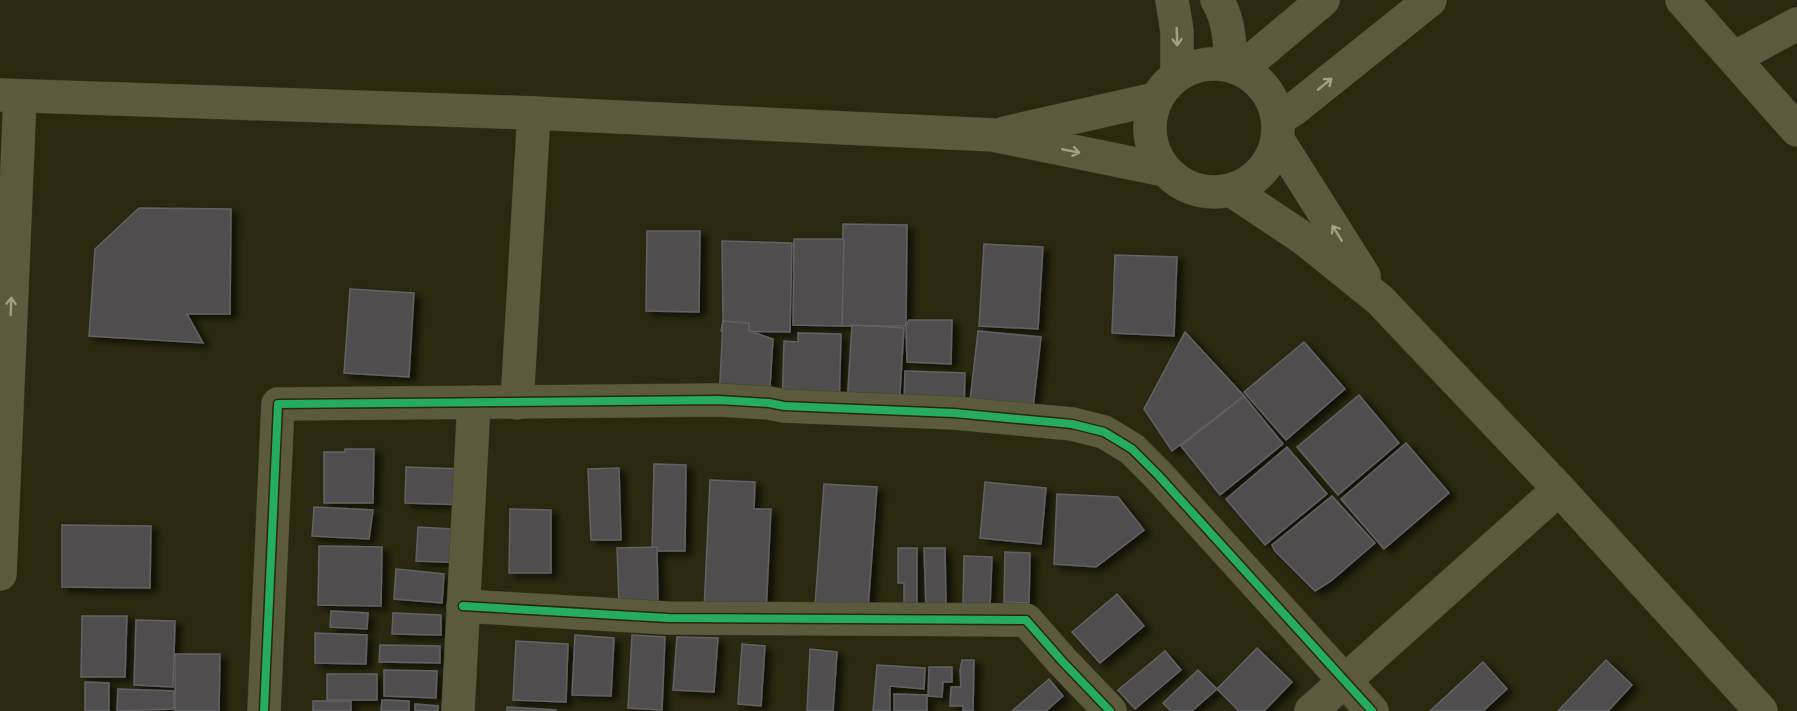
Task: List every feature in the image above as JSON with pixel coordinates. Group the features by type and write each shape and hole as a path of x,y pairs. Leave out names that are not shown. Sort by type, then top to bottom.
{"street":[{"path":"1172,0 1177,32 1177,74"},
{"path":"1217,0 1223,9 1236,67"},
{"path":"1236,67 1323,0"},
{"path":"1278,129 1294,109 1430,0"},
{"path":"1682,0 1797,130"},
{"path":"1734,58 1797,24"},
{"path":"1212,63 1236,67 1250,74 1274,101 1278,129 1272,157 1262,172 1248,183 1232,190 1213,192 1195,190 1178,182 1165,170 1154,154 1149,136 1150,118 1155,99 1177,74 1194,66 1212,63"},
{"path":"0,574 10,96 534,113 993,135 1165,170"},
{"path":"993,135 1155,99"},
{"path":"517,403 534,113"},
{"path":"1278,129 1380,300"},
{"path":"1232,190 1303,238 1380,300 1559,489 1761,711"},
{"path":"264,711 278,404 719,400 784,406 954,413 1072,424 1104,432 1132,449 1158,475 1372,711"},
{"path":"458,711 474,402"},
{"path":"1311,711 1559,489"},
{"path":"463,606 668,618 1026,620 1110,711"}],"building":[{"path":"139,208 231,209 230,314 187,314 203,343 89,336 95,249"},
{"path":"843,224 907,225 906,326 842,326"},
{"path":"647,231 700,231 699,312 646,311"},
{"path":"794,239 844,239 842,326 793,325"},
{"path":"722,241 792,243 790,332 721,331 723,321"},
{"path":"984,244 1043,247 1038,329 979,326"},
{"path":"1115,255 1177,257 1174,336 1112,333"},
{"path":"350,289 414,293 409,377 344,373"},
{"path":"909,320 952,320 951,364 907,362 906,326"},
{"path":"723,321 749,323 749,331 773,339 769,403 719,400"},
{"path":"852,325 904,328 899,408 847,405"},
{"path":"978,331 1041,337 1032,417 969,410"},
{"path":"1185,332 1244,396 1172,451 1144,409"},
{"path":"798,333 841,334 839,413 782,411 784,341 798,342"},
{"path":"1304,342 1345,389 1286,440 1244,392"},
{"path":"905,371 965,373 964,410 904,408"},
{"path":"1359,395 1399,443 1338,495 1297,447"},
{"path":"1244,396 1283,444 1220,495 1181,446"},
{"path":"1406,443 1449,493 1384,549 1341,499"},
{"path":"1287,447 1327,494 1265,545 1226,499"},
{"path":"345,449 374,449 373,503 324,503 324,452 345,452"},
{"path":"654,464 686,465 685,551 652,551"},
{"path":"406,467 463,469 468,505 405,503"},
{"path":"619,468 621,540 591,540 588,469"},
{"path":"710,480 755,482 754,509 771,509 766,613 704,610"},
{"path":"985,482 1046,488 1041,544 980,538"},
{"path":"824,484 877,487 868,609 815,605"},
{"path":"1057,494 1118,497 1144,530 1096,567 1054,564"},
{"path":"1332,496 1375,543 1331,581 1315,591 1275,551 1272,545"},
{"path":"314,507 373,510 369,539 312,536"},
{"path":"510,509 551,510 551,573 509,573"},
{"path":"62,525 151,526 150,588 62,587"},
{"path":"418,527 468,530 466,563 416,561"},
{"path":"319,546 382,547 381,606 318,605"},
{"path":"657,547 658,605 619,606 617,548"},
{"path":"898,548 917,548 917,605 904,605 904,583 898,583"},
{"path":"924,548 945,548 946,606 926,607"},
{"path":"1005,552 1030,553 1029,603 1004,602"},
{"path":"964,556 992,557 990,607 963,605"},
{"path":"396,569 444,574 442,603 394,599"},
{"path":"1117,594 1144,626 1100,663 1072,632"},
{"path":"331,611 368,613 367,629 330,627"},
{"path":"393,613 441,615 441,635 392,634"},
{"path":"82,616 127,616 125,677 81,677"},
{"path":"136,620 175,621 173,687 134,685"},
{"path":"315,633 367,635 366,664 315,663"},
{"path":"575,635 614,638 611,696 572,695"},
{"path":"632,635 665,637 662,710 628,708"},
{"path":"677,637 718,638 714,692 673,690"},
{"path":"516,641 568,644 566,702 513,700"},
{"path":"742,644 765,646 761,706 738,704"},
{"path":"380,645 440,646 440,663 379,662"},
{"path":"1257,648 1292,682 1264,711 1239,711 1217,689"},
{"path":"810,649 837,652 833,711 807,711"},
{"path":"1165,651 1181,670 1135,709 1118,690"},
{"path":"175,654 220,654 219,711 175,711"},
{"path":"962,660 974,660 973,711 963,711 963,706 950,706 951,687 961,687"},
{"path":"1606,660 1632,685 1608,711 1558,711"},
{"path":"1483,662 1507,689 1483,711 1430,711"},
{"path":"877,665 925,668 924,689 890,686 890,711 873,711"},
{"path":"929,667 952,667 952,682 943,682 942,697 928,696"},
{"path":"384,670 437,671 436,698 384,696"},
{"path":"1198,670 1217,689 1192,711 1171,711 1163,703"},
{"path":"327,674 377,674 377,700 327,700"},
{"path":"1049,679 1063,696 1046,711 1012,711"},
{"path":"85,682 109,683 109,711 85,711"},
{"path":"118,689 174,691 174,709 117,711"},
{"path":"894,694 927,695 927,711 894,711"},
{"path":"382,700 409,701 409,711 381,711"},
{"path":"313,701 351,701 351,711 313,711"},
{"path":"415,704 438,706 438,711 415,711"},
{"path":"507,707 556,710 556,711 507,711"}],"cycle path":[{"path":"264,711 278,404 719,400 784,406 954,413 1072,424 1104,432 1132,449 1158,475 1372,711"},
{"path":"463,606 668,618 1026,620 1110,711"}]}
